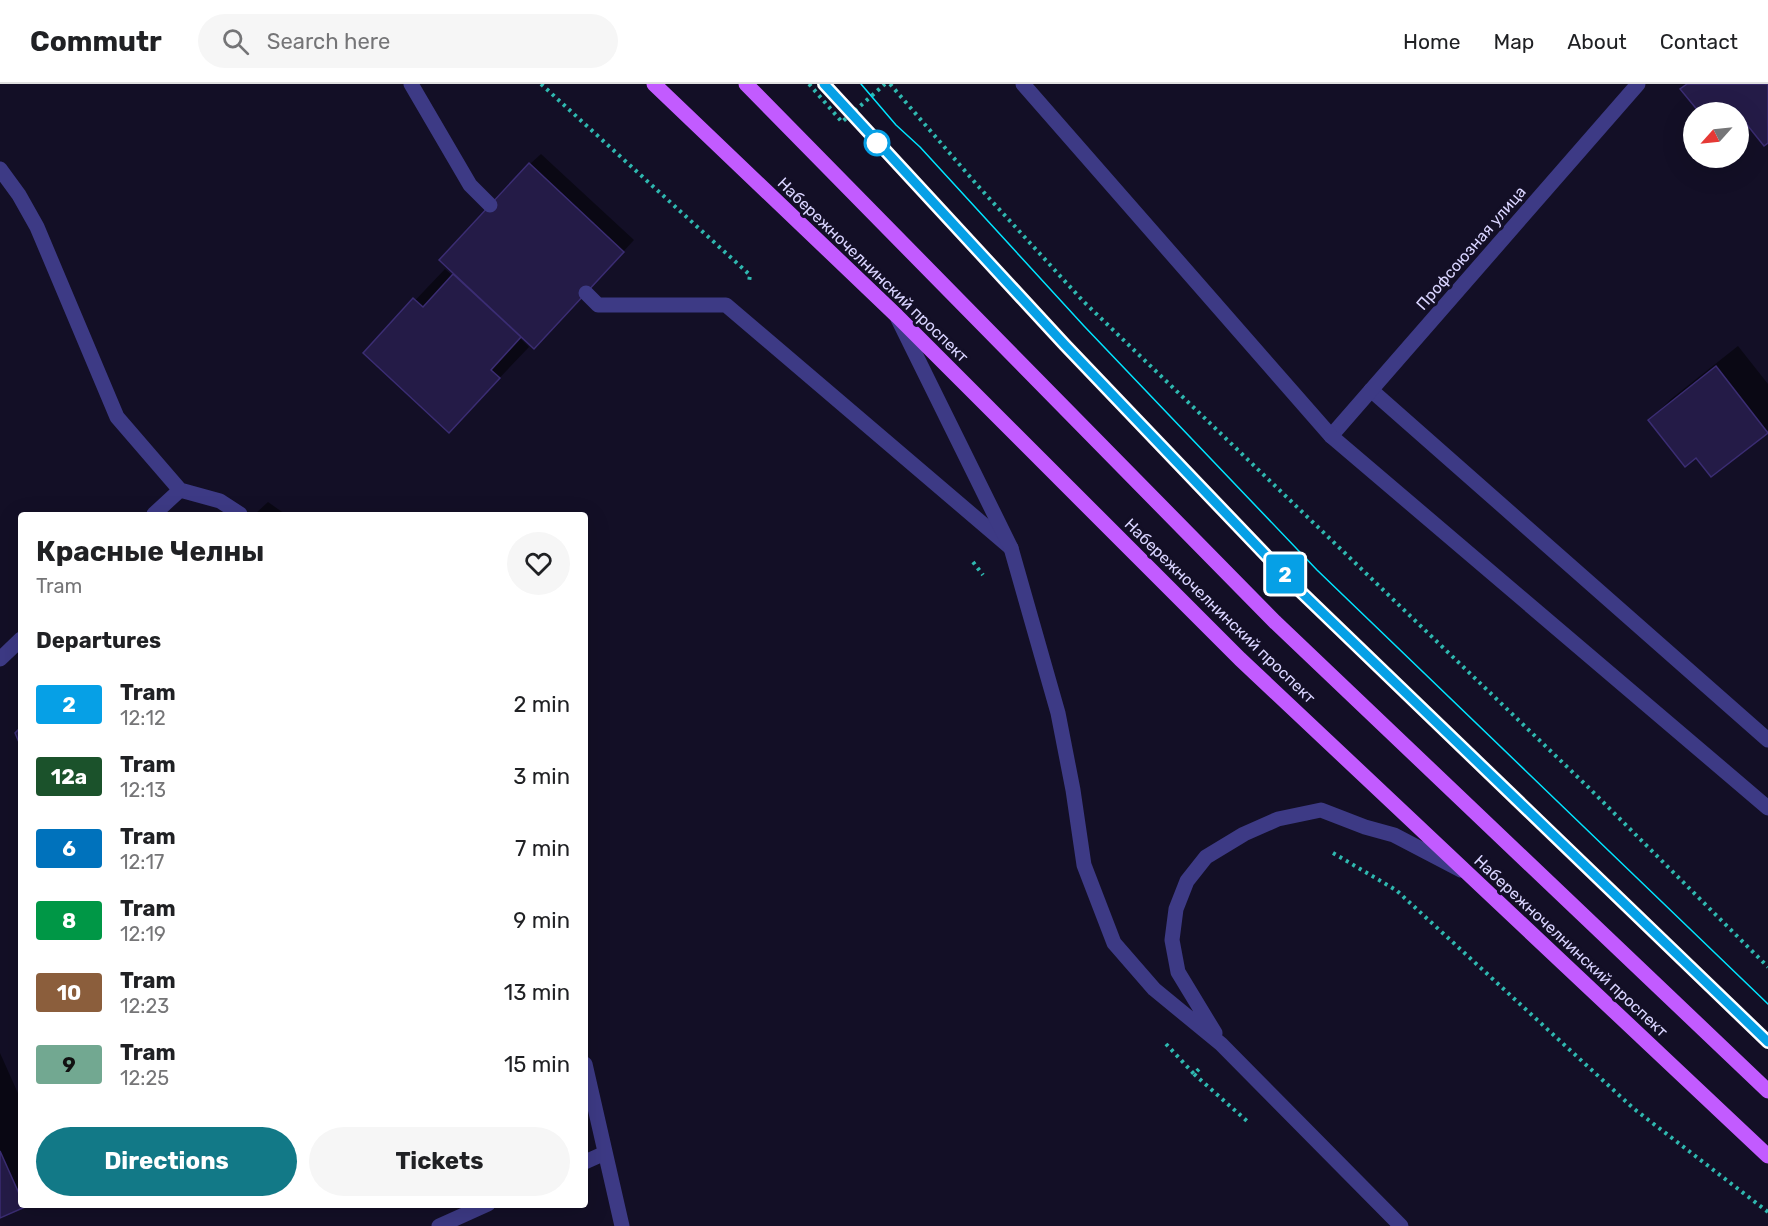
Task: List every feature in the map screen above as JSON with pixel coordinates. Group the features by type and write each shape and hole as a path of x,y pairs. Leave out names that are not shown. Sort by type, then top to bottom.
{"main road":[{"name":"Набережночелнинский проспект","path":"654,84 897,316 1240,658 1768,1156"},
{"name":"Набережночелнинский проспект","path":"746,84 1275,622 1768,1091"}],"street":[{"path":"411,84 470,185 490,205"},
{"path":"1023,84 1331,436 1768,808"},
{"name":"Профсоюзная улица","path":"1331,436 1638,84"},
{"path":"0,169 19,195 37,227 117,417 180,490 220,501 237,512"},
{"path":"586,293 598,305 726,305 1011,548"},
{"path":"897,316 1011,548 1058,713 1073,790 1084,865 1114,943 1154,989 1221,1044 1401,1226"},
{"path":"1371,390 1768,740"},
{"path":"156,512 180,490"},
{"path":"0,659 18,642"},
{"path":"1221,1044 1178,972 1172,940 1176,909 1187,881 1206,858 1244,834 1278,819 1321,810 1365,827 1394,835 1472,877"},
{"path":"588,1077 622,1226"},
{"path":"588,1161 605,1153"},
{"path":"439,1226 479,1208"}],"path":[{"path":"809,84 842,122 888,84 1083,302 1588,787 1768,967"},
{"path":"1633,1108 1768,1212"}],"building":[{"path":"1687,84 1768,84 1768,143 1764,146 1749,127 1749,102 1691,102 1680,89"},
{"path":"529,163 624,252 534,349 439,260"},
{"path":"453,274 521,337 491,370 500,378 449,433 363,353 413,298 423,307"},
{"path":"1716,366 1768,433 1711,477 1696,458 1685,467 1648,420"},
{"path":"0,1151 18,1191 18,1208 23,1208 0,1218"}],"tram line":[{"path":"824,84 1065,345 1301,591 1768,1042"},
{"name":"2","path":"824,84 850,115 1065,345 1300,591 1768,1042"},
{"path":"861,84 896,125 920,147 1084,326 1317,570 1768,1004"}]}
